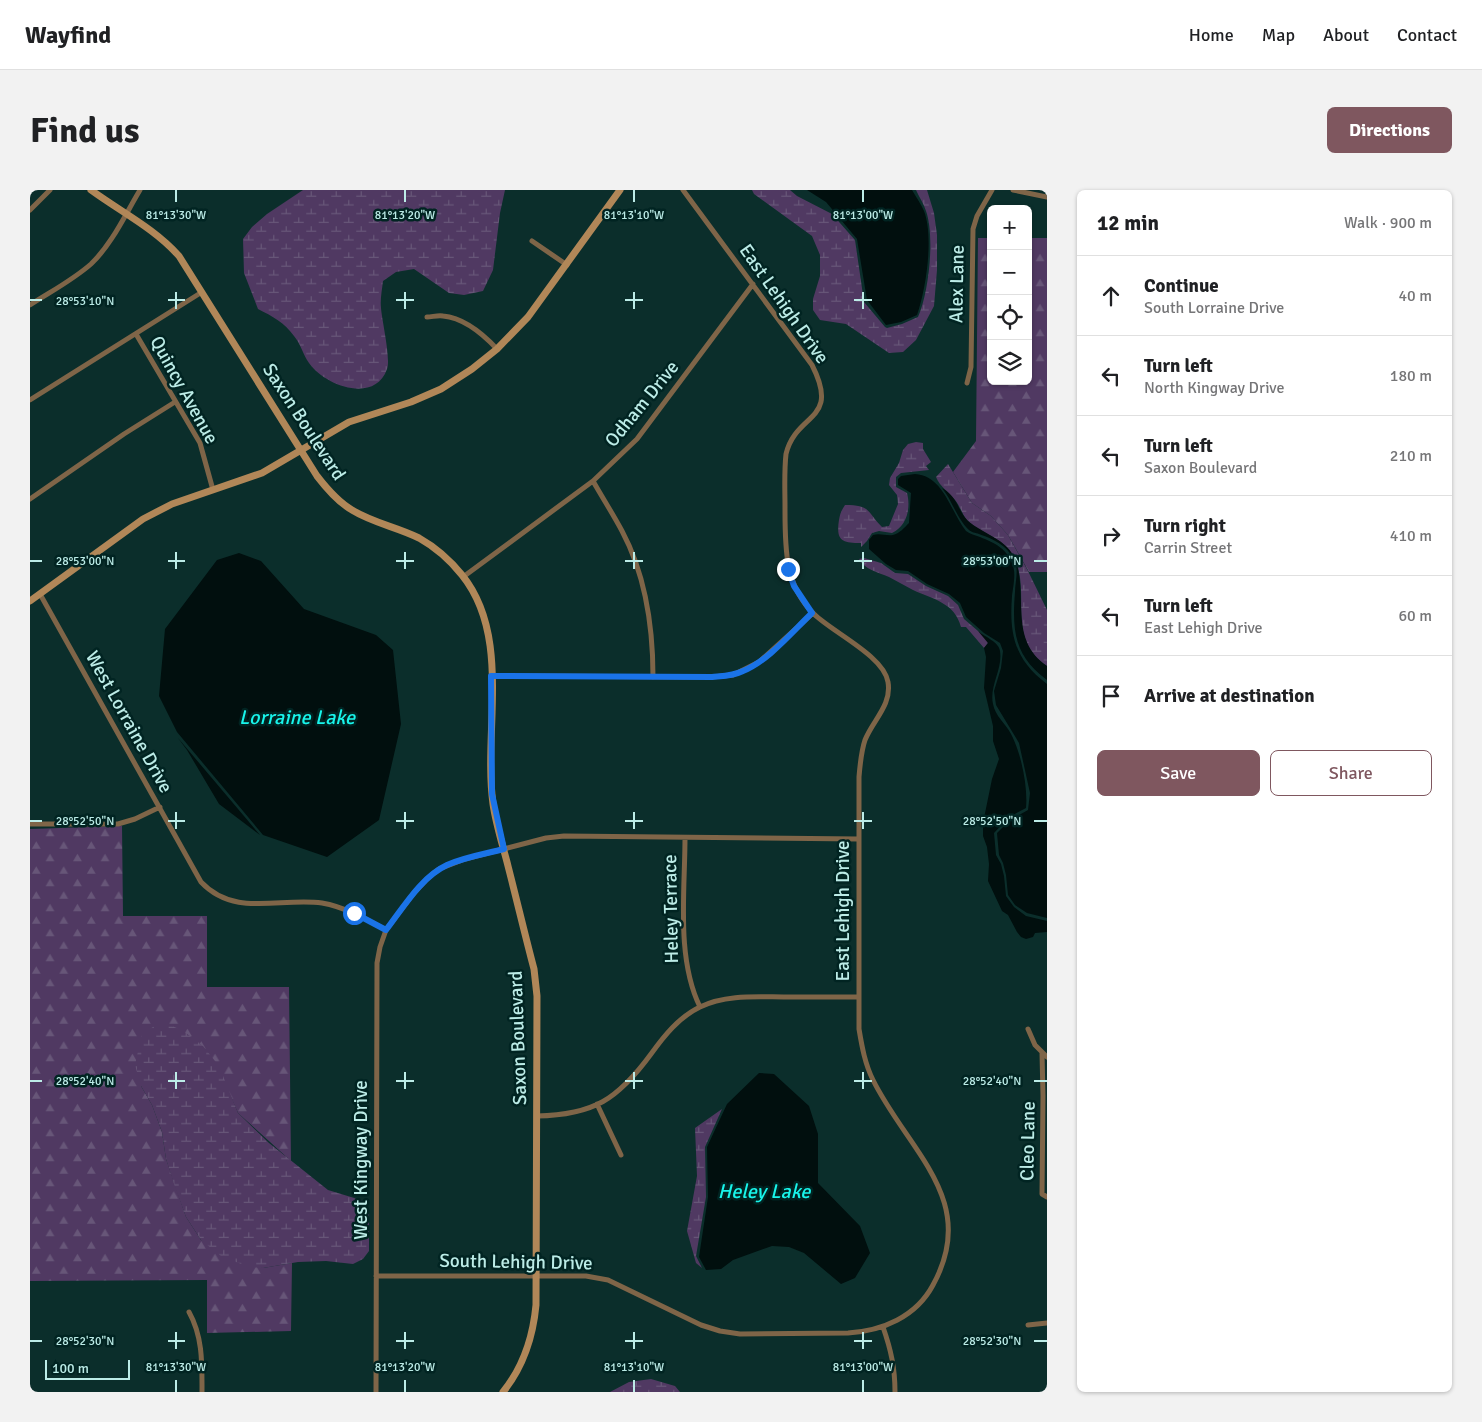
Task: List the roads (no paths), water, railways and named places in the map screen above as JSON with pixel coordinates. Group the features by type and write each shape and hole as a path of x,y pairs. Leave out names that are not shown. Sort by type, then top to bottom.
{"main road":[{"name":"Saxon Boulevard","path":"91,190 149,228 168,243 179,256 317,476 338,500 353,511 374,521 420,539 446,557 463,577 480,606 491,650 492,794 534,969 537,1003 537,1276 534,1329 528,1349 503,1392"},
{"path":"30,601 143,519 172,504 262,473 349,422 411,402 441,389 472,369 497,349 528,317 620,190"}],"street":[{"path":"30,210 50,190"},
{"path":"30,305 77,275 92,263 110,241 140,190"},
{"name":"East Lehigh Drive","path":"683,190 812,365 819,380 822,396 818,409 789,444 785,467 785,546 788,569 794,586 812,613 872,658 883,668 888,679 889,691 887,701 871,728 860,760 858,838 859,1029 864,1056 874,1080 936,1182 944,1201 950,1230 946,1254 939,1274 929,1292 916,1307 883,1327"},
{"name":"Alex Lane","path":"967,383 971,367 973,229 977,216 992,190"},
{"path":"1013,190 1047,197"},
{"path":"532,241 567,265"},
{"name":"Odham Drive","path":"463,577 593,481 637,439 753,284"},
{"path":"30,400 202,292"},
{"path":"427,317 443,316 472,326 485,335 497,349"},
{"name":"Quincy Avenue","path":"136,334 200,443 212,490"},
{"path":"30,500 124,434 175,402"},
{"path":"593,481 623,532 640,575 650,614 653,677"},
{"name":"West Lorraine Drive","path":"40,594 201,882 209,890 228,900 241,903 320,903 335,906 386,930"},
{"path":"491,676 712,677 732,675 760,662 812,613"},
{"path":"30,824 118,824 135,819 160,807"},
{"path":"386,930 414,894 439,869 465,859 546,838 564,836 858,838"},
{"name":"Heley Terrace","path":"685,838 684,944 686,968 700,1007"},
{"name":"West Kingway Drive","path":"376,1392 378,963 380,947 386,930"},
{"path":"537,1116 561,1116 588,1109 626,1085 671,1029 681,1019 700,1007 720,1000 746,996 858,997"},
{"path":"1028,1029 1031,1039 1042,1053 1047,1056"},
{"name":"Cleo Lane","path":"1042,1053 1042,1194 1047,1198"},
{"path":"597,1104 621,1155"},
{"name":"South Lehigh Drive","path":"376,1276 586,1276 608,1280 701,1325 720,1331 740,1334 848,1333 864,1332 883,1327"},
{"path":"189,1312 194,1321 201,1346 202,1392"},
{"path":"1028,1325 1047,1323"},
{"path":"883,1327 891,1349 895,1369 895,1392"}],"water":[{"path":"807,190 912,190 924,211 929,248 926,278 917,315 901,322 886,325 867,300 857,239 826,202"},
{"path":"915,474 925,476 933,481 940,488 966,531 1000,547 1008,555 1014,569 1011,610 1016,646 1028,666 1047,684 1047,918 1027,913 1015,905 1008,895 1006,875 999,855 997,833 1010,820 1028,810 1030,793 1019,743 996,705 994,691 1001,668 1003,651 1000,643 984,633 966,617 960,603 949,594 927,584 908,571 896,570 869,549 869,540 873,535 895,534 909,523 911,493 898,485 898,479 901,476"},
{"path":"942,488 952,496 968,521 1006,546 1015,559 1019,573 1023,630 1035,655 1047,666 1047,680 1028,661 1018,641 1014,618 1017,568 1010,553 997,542 969,530"},
{"name":"Lorraine Lake","path":"239,553 261,561 304,609 376,635 393,650 401,724 379,820 327,857 263,835 177,732 159,696 165,629 217,560"},
{"path":"978,631 994,642 1000,651 1000,664 992,697 993,704 1015,742 1023,770 1026,790 1026,808 1009,817 994,833 996,855 1004,876 1006,896 1014,907 1026,916 1047,921 1047,932 1035,933 1033,937 1026,939 1021,937 1008,915 1002,911 988,881 989,864 987,847 983,836 983,823 992,779 999,759 993,741 993,726 984,688 986,657 984,648 988,643"},
{"path":"178,738 260,835 219,804"},
{"name":"Heley Lake","path":"759,1073 774,1074 809,1106 818,1134 818,1183 860,1226 870,1253 855,1278 841,1284 804,1253 789,1247 772,1246 733,1260 721,1269 706,1270 699,1257 708,1197 707,1147 727,1104"}]}
